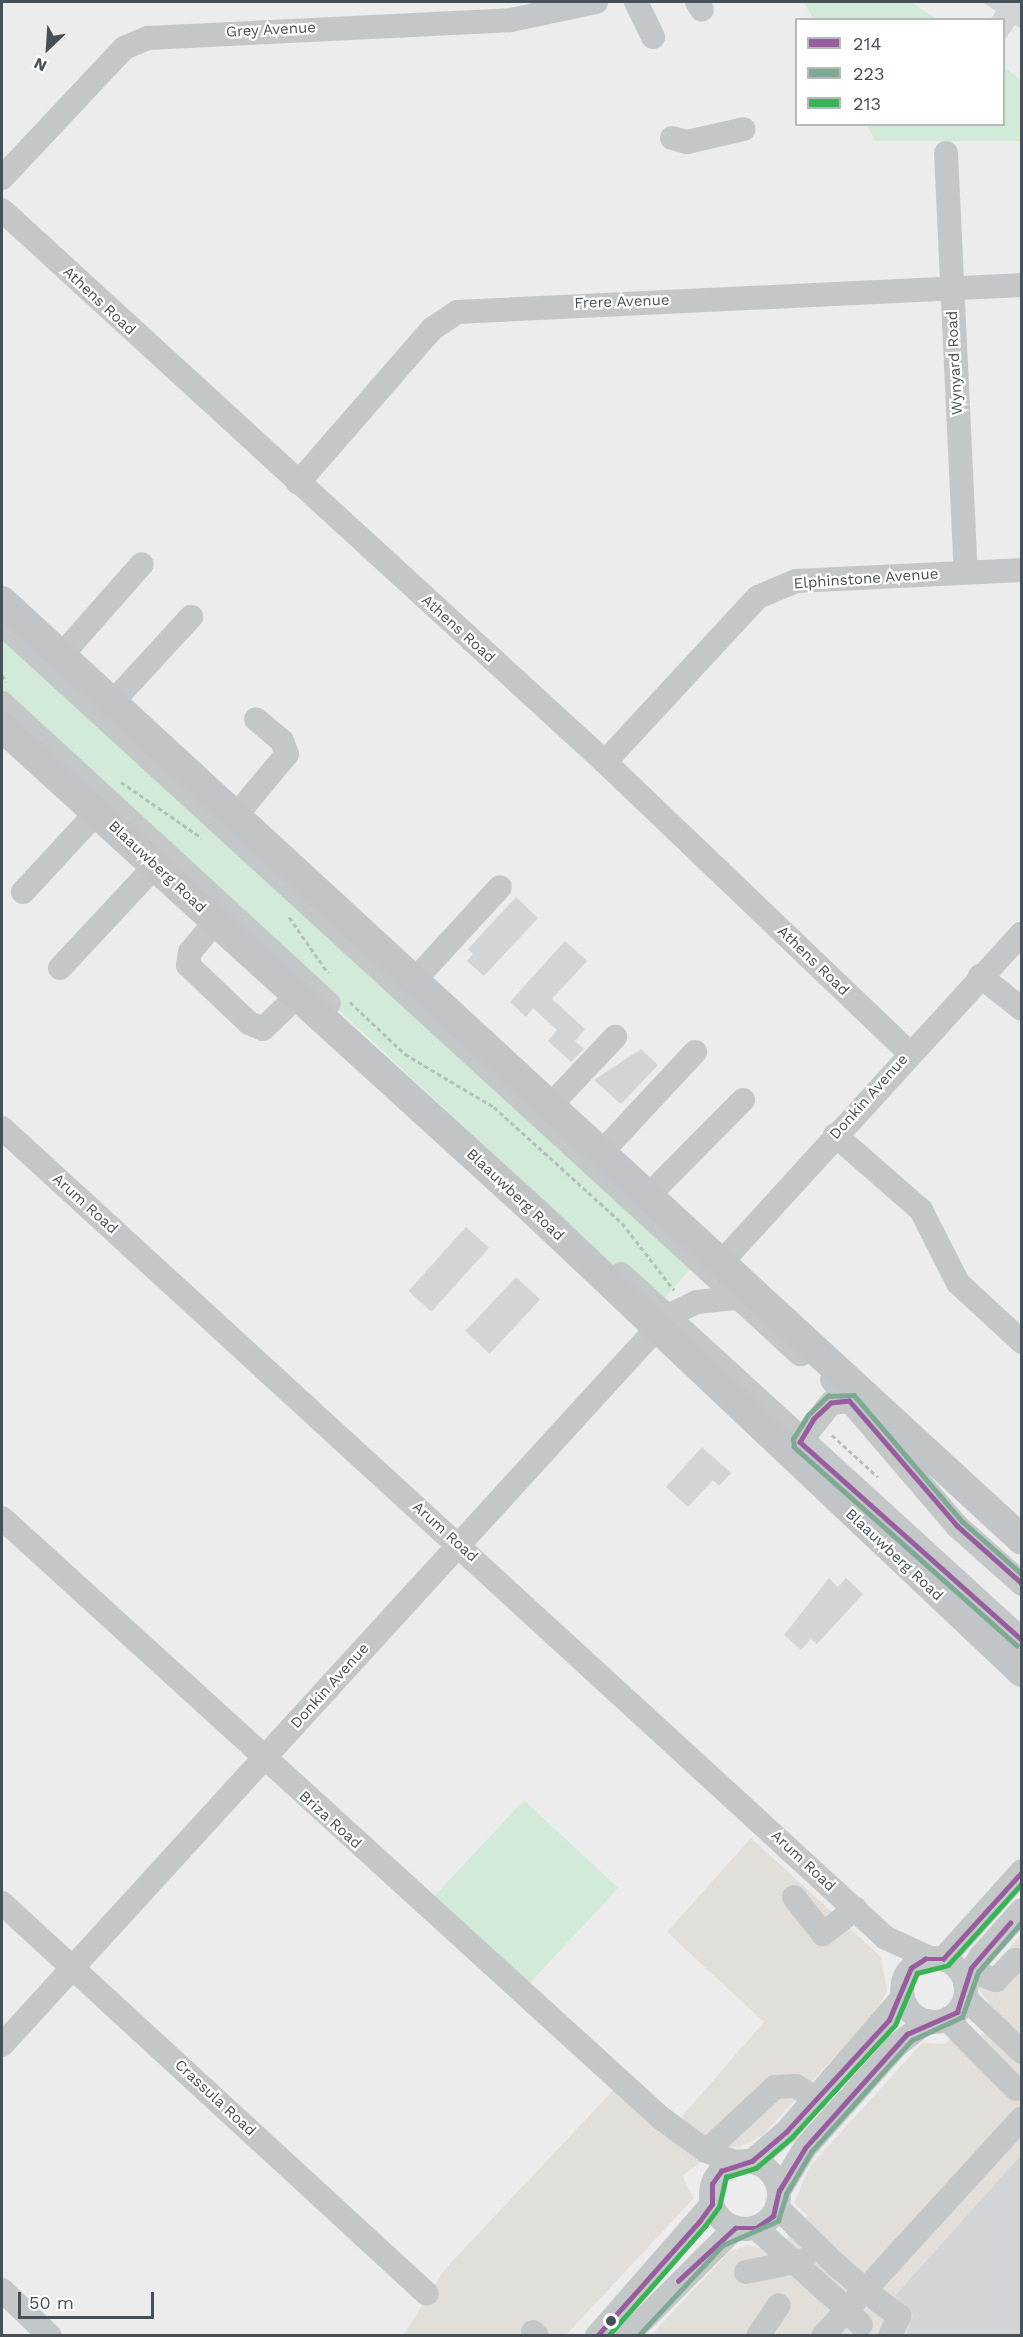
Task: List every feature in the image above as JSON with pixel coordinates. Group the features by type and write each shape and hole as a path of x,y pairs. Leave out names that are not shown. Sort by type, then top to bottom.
{"main road":[{"path":"2,601 59,658 412,983 1022,1540"},
{"name":"Blaauwberg Road","path":"2,727 297,996 671,1317 710,1379 1022,1672"}],"street":[{"name":"Grey Avenue","path":"2,178 124,48 148,38 511,20 596,2"},
{"path":"636,2 653,38"},
{"path":"672,138 687,142 744,129"},
{"name":"Wynyard Road","path":"946,153 966,572"},
{"name":"Athens Road","path":"2,210 297,483 605,762 909,1053"},
{"name":"Frere Avenue","path":"297,483 432,329 457,312 1022,285"},
{"path":"59,658 142,564"},
{"name":"Elphinstone Avenue","path":"605,762 758,597 796,581 1022,570"},
{"path":"111,705 191,617"},
{"path":"2,624 733,1298 849,1401"},
{"path":"5,694 671,1317 800,1442 1022,1640"},
{"path":"234,818 287,754 282,741 256,719"},
{"path":"23,892 97,812"},
{"path":"60,968 155,866"},
{"path":"412,983 500,887"},
{"path":"216,921 190,952 188,965 249,1023 263,1029 297,996"},
{"name":"Donkin Avenue","path":"719,1265 909,1053 1022,933"},
{"path":"980,976 1022,1009"},
{"path":"548,1108 615,1037"},
{"path":"599,1155 694,1052"},
{"path":"646,1198 743,1100"},
{"name":"Arum Road","path":"2,1128 886,1938 937,1959"},
{"path":"835,1135 921,1210 958,1283 1022,1342"},
{"path":"671,1317 733,1298"},
{"path":"765,1304 957,1526 1022,1584"},
{"name":"Donkin Avenue","path":"2,2045 458,1544 671,1317"},
{"path":"710,1379 800,1442"},
{"path":"800,1442 814,1419 831,1402 849,1401"},
{"name":"Briza Road","path":"2,1518 263,1760 661,2118 706,2151 743,2162"},
{"path":"597,2336 712,2194 743,2162 816,2100 904,1988 915,1965 937,1959 1022,1870"},
{"path":"794,1898 823,1934 855,1909"},
{"name":"Crassula Road","path":"2,1904 428,2294"},
{"path":"627,2336 668,2292 762,2215 805,2148 897,2045 937,2020 1022,1910"},
{"name":"Arum Road","path":"886,1938 904,1988"},
{"path":"937,1959 967,1984 1022,2052"},
{"path":"967,1984 996,1980 1015,1960"},
{"path":"904,1988 910,2010 937,2020 1020,2093"},
{"path":"706,2151 775,2087 796,2086 816,2100"},
{"name":"Briza Road","path":"661,2118 712,2194 762,2215"},
{"path":"823,2336 1022,2118"},
{"path":"743,2162 767,2169 762,2215"},
{"path":"762,2215 815,2268 840,2302 865,2330"},
{"path":"762,2215 815,2268 880,2302 899,2316 895,2330"},
{"path":"746,2272 815,2268"},
{"path":"2,2290 50,2336"},
{"path":"649,2336 668,2292"},
{"path":"758,2336 779,2305"}],"path":[{"path":"2,675 5,694"},
{"path":"114,778 211,845"},
{"path":"284,912 330,976"},
{"path":"344,996 405,1054 511,1123 622,1223 671,1317"},
{"path":"814,1419 886,1486"}],"shaded area":[{"path":"751,1838 881,1957 887,1990 878,2009 763,2135 740,2147 721,2147 682,2176 694,2198 566,2335 403,2336 445,2269 621,2082 672,2128 764,2022 667,1932"},
{"path":"1021,1935 1021,2335 650,2336 730,2251 748,2245 775,2252 808,2215 794,2203 810,2166 922,2043 945,2044 951,2038 967,2050 998,2016 976,1985"}],"green space":[{"path":"804,2 911,2 935,18 812,18"},
{"path":"1005,68 1021,80 1021,141 875,141 868,126 1005,126"},
{"path":"2,628 696,1263 657,1306 2,697"},
{"path":"524,1800 618,1888 527,1986 433,1898"}],"building":[{"path":"982,2 1022,2 1022,29 1015,25 1005,40 1005,18 991,18 996,11"},
{"path":"516,897 538,918 484,976 467,961 473,954 468,949"},
{"path":"565,941 587,961 552,999 585,1029 575,1041 584,1049 571,1062 548,1041 557,1030 533,1008 526,1017 510,1002"},
{"path":"641,1049 658,1065 621,1104 594,1080"},
{"path":"466,1227 489,1248 431,1312 408,1291"},
{"path":"516,1277 540,1300 490,1354 466,1331"},
{"path":"702,1447 731,1473 719,1486 713,1480 688,1507 666,1487"},
{"path":"829,1578 838,1587 846,1578 863,1594 817,1644 811,1639 801,1650 784,1635"},
{"path":"1022,2154 1022,2336 906,2336 913,2315 895,2296"}],"transit line":[{"name":"223","path":"1017,1646 794,1447 793,1439 808,1415 828,1396 854,1395 962,1521 1022,1574"},
{"name":"214","path":"1022,1584 957,1526 849,1401 831,1403 814,1419 800,1442 1022,1640"},
{"name":"214","path":"597,2336 699,2222 712,2204 712,2184 721,2171 752,2161 786,2132 889,2020 911,1968 925,1959 943,1959 1022,1872"},
{"name":"213","path":"608,2336 705,2226 719,2207 726,2177 756,2168 792,2137 895,2025 917,1973 948,1965 1022,1883"},
{"name":"223","path":"638,2336 723,2245 778,2221 786,2194 811,2152 912,2040 962,2017 978,1972 1022,1922"},
{"name":"214","path":"678,2281 735,2228 756,2228 773,2216 779,2191 805,2148 907,2034 957,2012 971,1968 1010,1923"}]}
